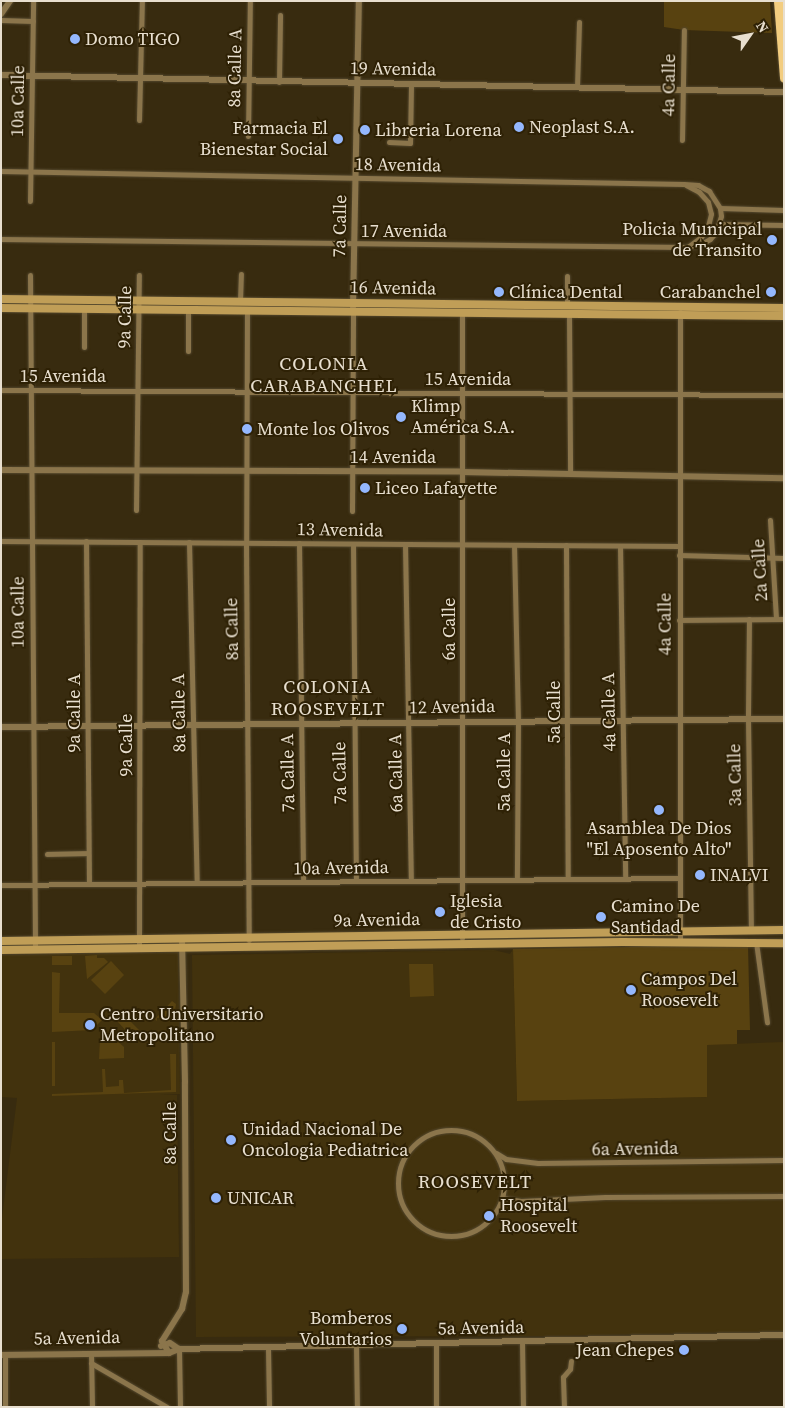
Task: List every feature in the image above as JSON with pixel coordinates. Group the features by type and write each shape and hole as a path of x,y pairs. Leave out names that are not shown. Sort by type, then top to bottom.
{"highway":[{"path":"778,1 784,78"}],"main road":[{"name":"16 Avenida","path":"1,298 567,306 784,316"},
{"name":"16 Avenida","path":"1,308 569,314 784,308"},
{"name":"9a Avenida","path":"1,941 784,930"},
{"name":"9a Avenida","path":"1,950 680,942 784,943"}],"street":[{"path":"1,14 10,1"},
{"name":"10a Calle","path":"30,201 33,1"},
{"path":"140,120 142,1"},
{"name":"8a Calle A","path":"248,136 250,1"},
{"name":"7a Calle","path":"352,511 353,302 359,1"},
{"path":"280,15 280,82"},
{"path":"1,20 33,21"},
{"path":"577,86 579,22"},
{"name":"4a Calle","path":"682,140 684,30"},
{"name":"19 Avenida","path":"1,75 140,77 248,82 577,86 682,91 784,92"},
{"path":"389,142 410,143 411,84"},
{"name":"18 Avenida","path":"1,171 684,184 698,185 709,192 720,208"},
{"path":"684,184 699,192 708,202 711,214 708,226 701,237 686,247"},
{"path":"784,210 720,208 719,224 784,225"},
{"name":"17 Avenida","path":"1,239 686,247 699,246 710,239 719,224"},
{"path":"240,301 241,274"},
{"name":"10a Calle","path":"30,275 35,949"},
{"name":"9a Calle","path":"136,510 139,275"},
{"path":"567,276 567,306"},
{"path":"84,309 84,347"},
{"path":"188,310 188,351"},
{"name":"8a Calle","path":"247,311 246,542 249,946"},
{"name":"4a Calle","path":"680,311 678,475 680,942"},
{"name":"6a Calle","path":"462,313 463,944"},
{"path":"569,314 570,474"},
{"name":"15 Avenida","path":"1,390 784,395"},
{"name":"14 Avenida","path":"1,470 462,472 784,478"},
{"name":"2a Calle","path":"770,520 776,619"},
{"name":"13 Avenida","path":"1,541 678,546"},
{"name":"9a Calle A","path":"86,541 89,884"},
{"name":"9a Calle","path":"139,948 140,542"},
{"name":"8a Calle A","path":"189,542 197,883"},
{"name":"7a Calle A","path":"299,543 303,882"},
{"name":"7a Calle","path":"353,544 356,881"},
{"name":"6a Calle A","path":"405,544 411,881"},
{"name":"5a Calle A","path":"514,545 518,721 517,880"},
{"name":"5a Calle","path":"566,545 568,879"},
{"name":"4a Calle A","path":"620,546 624,879"},
{"path":"679,555 784,558"},
{"name":"3a Calle","path":"749,619 748,718 751,930"},
{"path":"679,620 784,619"},
{"name":"12 Avenida","path":"1,727 622,719 784,719"},
{"path":"47,854 88,853"},
{"name":"10a Avenida","path":"1,885 680,878"},
{"name":"8a Calle","path":"163,1345 163,1340 182,1309 186,1292 182,938"},
{"path":"756,942 767,1022"},
{"path":"444,1130 472,1134 491,1149 503,1172 502,1198 497,1210 480,1228 468,1234 450,1236 431,1233 420,1226 407,1213 399,1195 400,1170 404,1158 411,1148 432,1134 444,1130"},
{"name":"6a Avenida","path":"491,1149 506,1159 538,1164 784,1160"},
{"path":"502,1198 521,1201 605,1197 784,1196"},
{"name":"8a Calle","path":"174,1324 171,1336 176,1347 180,1407"},
{"name":"5a Avenida","path":"163,1345 176,1347 268,1348 784,1335"},
{"path":"522,1342 523,1407"},
{"path":"436,1344 436,1407"},
{"path":"153,1352 163,1345 169,1353"},
{"path":"356,1346 356,1407"},
{"name":"5a Avenida","path":"3,1355 169,1353 176,1347"},
{"path":"268,1348 269,1407"},
{"path":"91,1353 92,1407"},
{"path":"3,1355 5,1407"},
{"path":"564,1407 563,1377 570,1369 571,1361"},
{"path":"91,1363 167,1407"}],"shaded area":[{"path":"664,1 770,1 772,33 684,30 664,27"},
{"name":"Campos Del Roosevelt","path":"748,945 750,1030 737,1030 737,1044 707,1045 707,1097 517,1101 513,949"},
{"name":"Hospital Roosevelt","path":"513,949 517,1101 707,1097 706,1045 784,1042 784,1331 540,1336 196,1337 192,955 494,950 510,954"},
{"path":"178,952 180,1094 159,1095 177,1095 179,1257 1,1259 1,1226 17,1098 1,1097 1,955"},
{"path":"97,955 97,958 104,958 108,962 87,979 85,956"},
{"path":"52,956 72,956 72,965 52,965"},
{"path":"111,961 124,975 105,994 91,980"},
{"path":"409,964 433,964 434,996 410,997"},
{"path":"52,972 60,973 59,1013 94,1013 102,1020 92,1030 52,1032"},
{"path":"172,1001 176,1004 175,1010 168,1010 166,1017 157,1018 157,1021 155,1019"},
{"path":"124,1015 139,1030 137,1033 128,1033 118,1022"},
{"path":"107,1032 124,1047 124,1058 99,1059 100,1040"},
{"path":"52,1042 55,1042 55,1086 52,1086"},
{"path":"170,1054 176,1054 176,1092 52,1096 52,1094 103,1092 102,1069 105,1069 106,1087 119,1086 119,1080 123,1080 124,1093 171,1090"}],"place":[{"name":"Domo TIGO","path":"75,39"},
{"name":"Neoplast S.A.","path":"519,127"},
{"name":"Libreria Lorena","path":"365,130"},
{"name":"Farmacia El Bienestar Social","path":"338,139"},
{"name":"Policia Municipal de Transito","path":"772,240"},
{"name":"Clínica Dental","path":"499,292"},
{"name":"Carabanchel","path":"771,292"},
{"name":"Klimp América S.A.","path":"401,417"},
{"name":"Monte los Olivos","path":"247,429"},
{"name":"Liceo Lafayette","path":"365,488"},
{"name":"Asamblea De Dios \"El Aposento Alto\"","path":"659,810"},
{"name":"INALVI","path":"700,875"},
{"name":"Iglesia de Cristo","path":"440,912"},
{"name":"Camino De Santidad","path":"601,917"},
{"name":"Campos Del Roosevelt","path":"631,990"},
{"name":"Centro Universitario Metropolitano","path":"90,1025"},
{"name":"Unidad Nacional De Oncologia Pediatrica","path":"231,1140"},
{"name":"UNICAR","path":"216,1198"},
{"name":"Hospital Roosevelt","path":"489,1216"},
{"name":"Bomberos Voluntarios","path":"402,1329"},
{"name":"Jean Chepes","path":"684,1350"}],"district":[{"name":"COLONIA CARABANCHEL","path":"324,375"},
{"name":"COLONIA ROOSEVELT","path":"328,698"},
{"name":"ROOSEVELT","path":"475,1182"}]}
